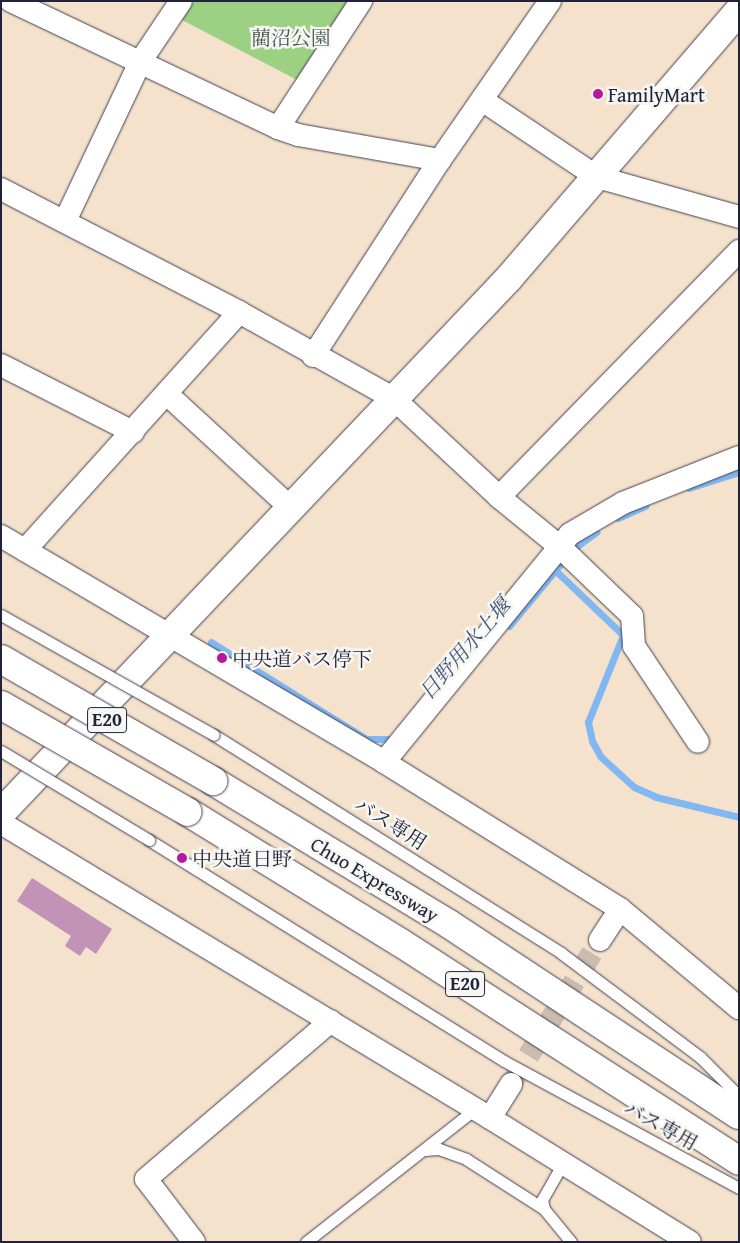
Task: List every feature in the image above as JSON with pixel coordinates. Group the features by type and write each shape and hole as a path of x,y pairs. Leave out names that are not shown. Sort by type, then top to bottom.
{"main road":[{"path":"1,813 168,633 509,278 739,11"},
{"name":"Chuo Expressway","path":"1,659 213,781 448,924 739,1115"},
{"name":"Chuo Expressway","path":"1,705 188,812 401,943 739,1161"}],"street":[{"path":"11,1 278,128 298,135 440,160"},
{"path":"65,221 140,62 182,1"},
{"path":"278,128 361,1"},
{"path":"313,356 440,160 550,1"},
{"path":"482,100 597,177 739,217"},
{"path":"1,189 239,312 313,356 393,398 499,497 566,553 632,616 634,646 698,742"},
{"path":"499,497 739,251"},
{"path":"25,550 168,395 239,312"},
{"path":"1,365 133,432"},
{"path":"168,395 290,508"},
{"path":"396,747 566,553 570,534 623,503 739,456"},
{"path":"1,536 168,633 396,747 620,908 739,1008"},
{"path":"1,823 483,1113 690,1242"},
{"path":"600,940 620,908"},
{"path":"194,1242 146,1179 331,1022"},
{"path":"483,1113 511,1084"}],"lane":[{"name":"バス専用","path":"1,615 214,735 561,953 700,1057 739,1096"},
{"name":"バス専用","path":"1,751 149,840 504,1061 739,1188"},
{"path":"306,1242 425,1150 483,1113"},
{"path":"425,1150 439,1149 466,1159 544,1208 571,1242"},
{"path":"544,1208 542,1200 564,1163"}],"green space":[{"name":"藺沼公園","path":"194,1 348,1 303,83 182,20"}],"building":[{"path":"32,878 112,929 96,954 86,947 80,956 65,946 71,936 17,901"}],"waterway":[{"name":"日野用水上堰","path":"689,488 739,472"},
{"name":"日野用水上堰","path":"618,518 645,506"},
{"name":"日野用水上堰","path":"509,626 573,549 596,532"},
{"path":"556,571 623,635 588,722 592,741 601,757 634,787 656,797 739,817"},
{"name":"日野用水上堰","path":"211,642 366,739 397,739"}],"tunnel":[{"path":"511,1084 600,940"}],"place":[{"name":"FamilyMart","path":"598,94"},
{"name":"中央道バス停下","path":"222,658"},
{"name":"中央道日野","path":"182,858"}]}
